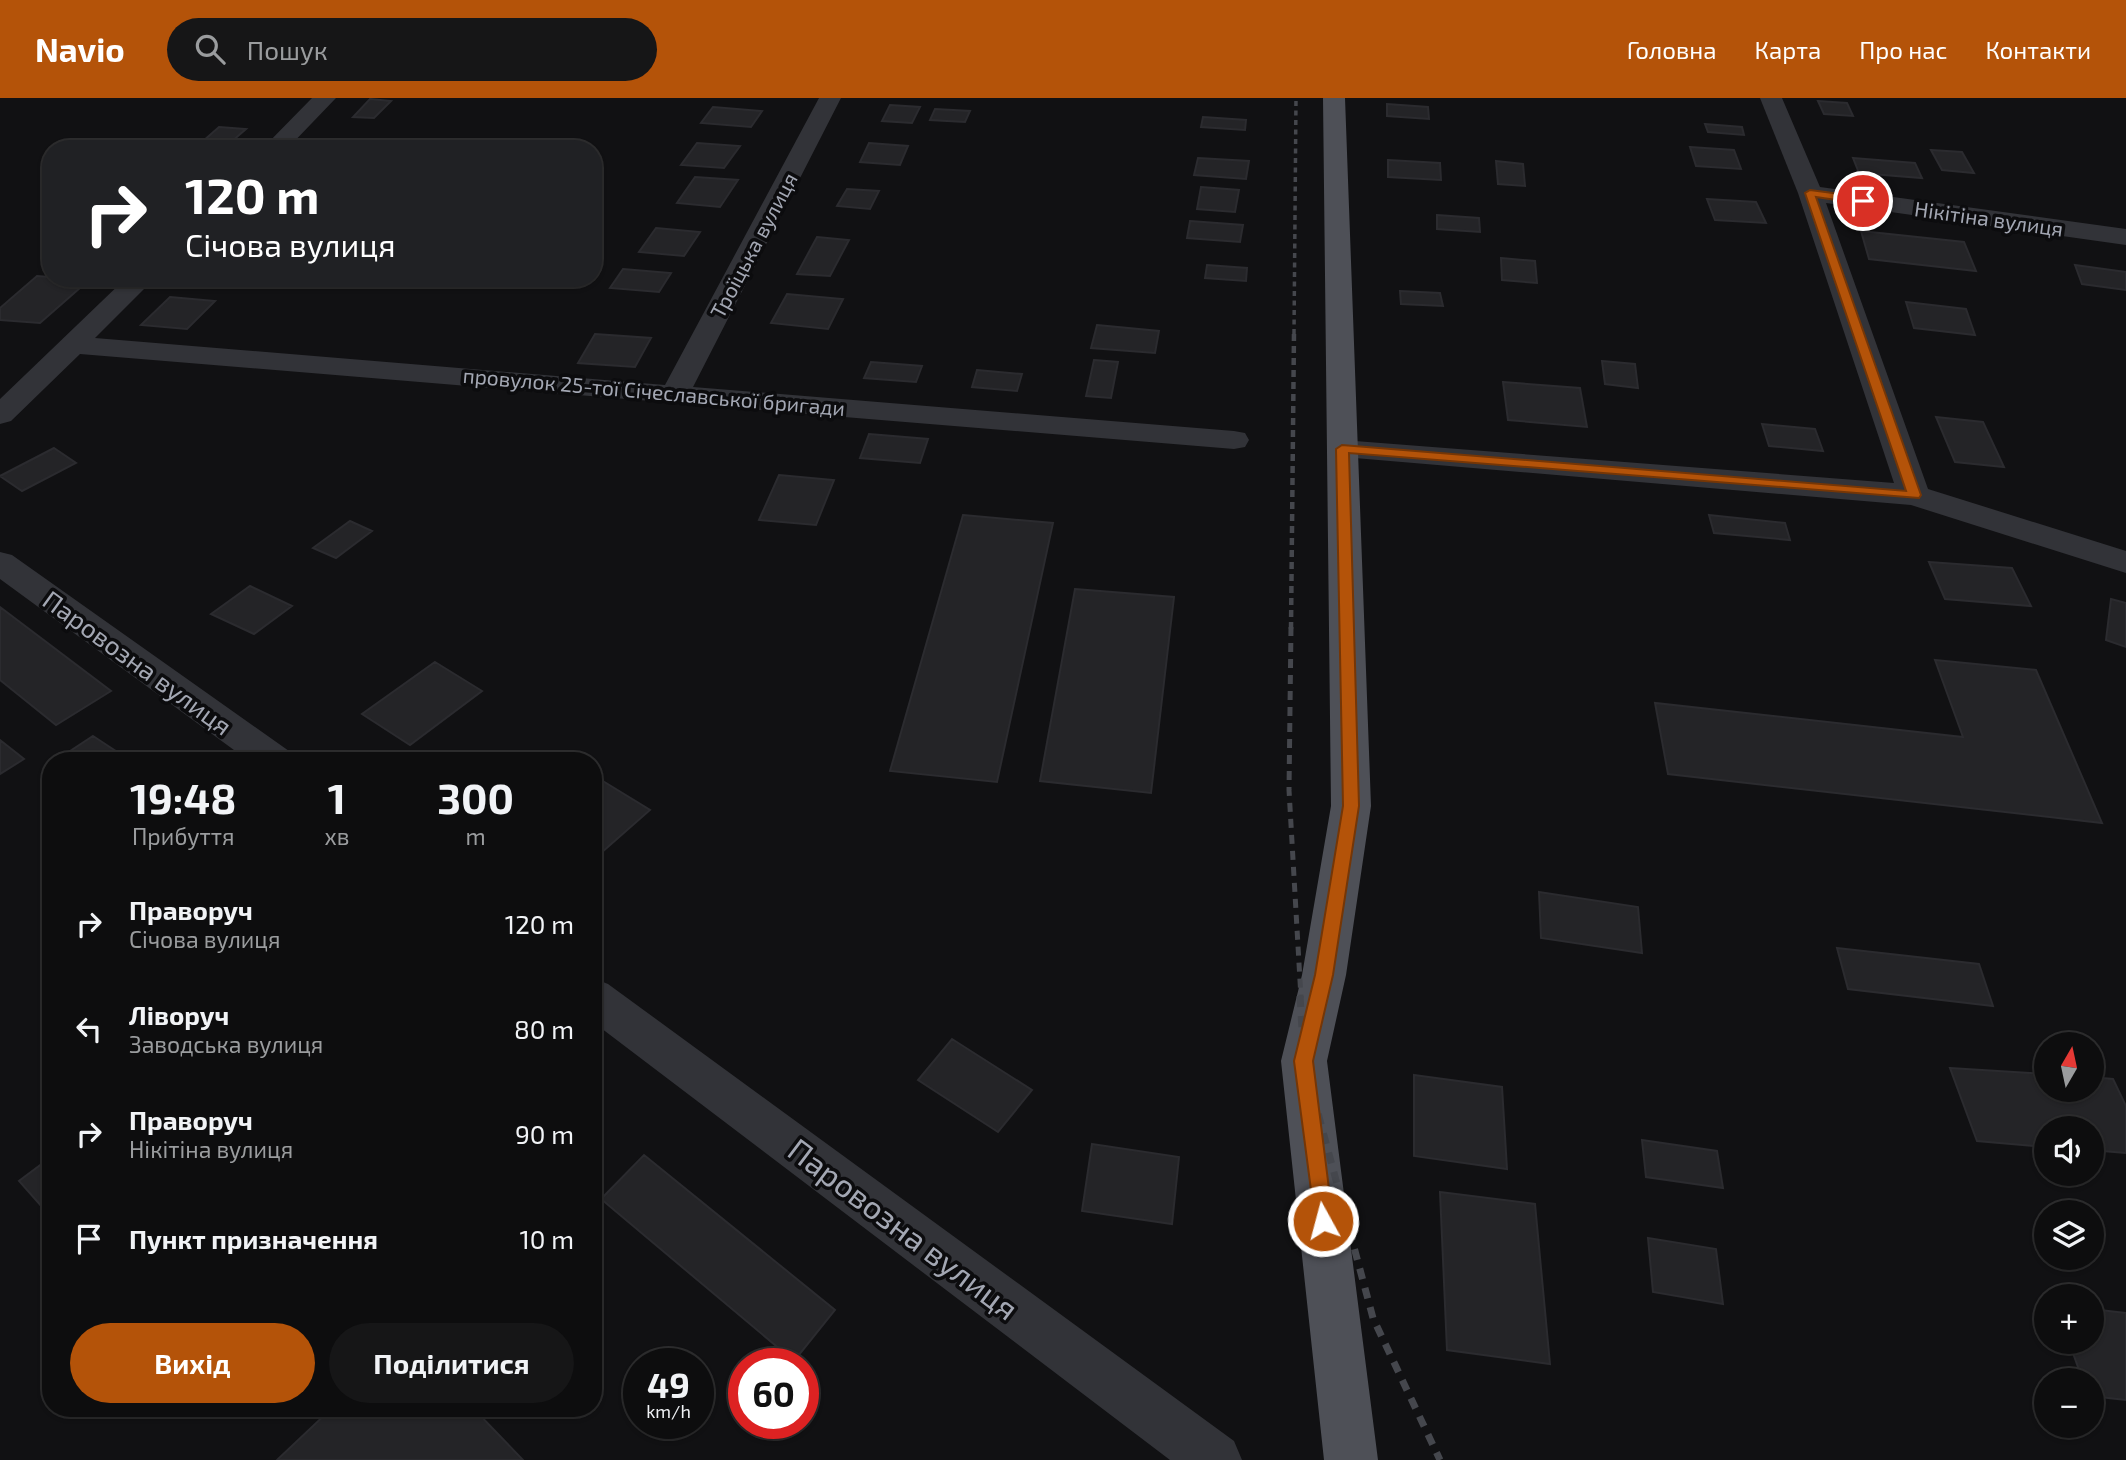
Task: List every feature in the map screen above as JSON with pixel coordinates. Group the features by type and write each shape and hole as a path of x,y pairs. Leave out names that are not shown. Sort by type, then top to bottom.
{"main road":[{"path":"1334,98 1351,806 1324,975 1304,1061 1352,1460"}],"street":[{"path":"283,140 325,98"},
{"name":"Троїцька вулиця","path":"676,393 830,98"},
{"path":"1771,98 1810,193 1914,495"},
{"name":"Нікітіна вулиця","path":"1810,193 2126,237"},
{"path":"0,415 133,287"},
{"name":"провулок 25-тої Січеславської бригади","path":"74,345 1234,440"},
{"path":"1342,449 1914,495 2126,562"},
{"name":"Паровозна вулиця","path":"0,563 263,752"},
{"name":"Паровозна вулиця","path":"602,1004 1215,1460"}],"building":[{"path":"370,99 391,101 374,118 353,117"},
{"path":"1818,101 1847,103 1853,116 1824,114"},
{"path":"1387,104 1428,107 1429,119 1387,116"},
{"path":"890,105 920,107 912,123 882,121"},
{"path":"713,107 762,111 751,127 701,123"},
{"path":"935,109 970,111 965,122 930,120"},
{"path":"1203,117 1246,120 1245,130 1201,127"},
{"path":"1705,124 1742,127 1744,135 1708,132"},
{"path":"219,127 246,129 233,140 204,140"},
{"path":"697,143 740,146 724,168 681,165"},
{"path":"869,143 908,146 900,165 860,162"},
{"path":"1690,147 1734,150 1741,169 1696,166"},
{"path":"1931,150 1962,152 1974,173 1942,170"},
{"path":"1198,158 1249,161 1246,179 1194,175"},
{"path":"1853,158 1915,163 1922,178 1859,173"},
{"path":"1388,160 1440,163 1441,180 1388,177"},
{"path":"1496,161 1523,164 1525,186 1498,184"},
{"path":"695,177 738,180 720,207 677,203"},
{"path":"1201,187 1239,190 1235,212 1197,209"},
{"path":"847,189 879,191 870,209 837,206"},
{"path":"1707,199 1756,202 1766,223 1715,220"},
{"path":"1437,215 1479,218 1480,232 1437,229"},
{"path":"1190,221 1243,225 1240,242 1187,238"},
{"path":"656,228 700,232 684,256 639,252"},
{"path":"1861,231 1964,242 1976,271 1869,259"},
{"path":"817,237 849,240 830,276 797,274"},
{"path":"1501,258 1535,261 1537,283 1502,280"},
{"path":"1207,265 1247,268 1246,281 1205,278"},
{"path":"2075,265 2126,272 2126,290 2082,284"},
{"path":"623,269 671,273 659,292 610,288"},
{"path":"37,276 42,276 42,287 81,287 40,323 0,320 0,308"},
{"path":"1400,291 1440,293 1443,306 1401,304"},
{"path":"787,294 843,299 828,329 771,323"},
{"path":"170,297 215,301 187,329 141,325"},
{"path":"1906,302 1966,309 1975,335 1914,328"},
{"path":"1097,325 1159,331 1155,353 1091,348"},
{"path":"595,334 651,338 635,367 578,363"},
{"path":"1094,360 1118,362 1111,398 1086,396"},
{"path":"1602,361 1635,364 1638,388 1605,384"},
{"path":"871,362 922,366 916,382 864,378"},
{"path":"977,370 1022,374 1017,391 972,387"},
{"path":"1503,382 1580,388 1587,427 1508,420"},
{"path":"1936,417 1983,422 2004,467 1955,462"},
{"path":"1762,424 1815,429 1823,451 1769,446"},
{"path":"869,434 928,439 920,463 860,458"},
{"path":"54,448 76,463 22,491 0,476"},
{"path":"779,475 834,480 816,525 759,520"},
{"path":"963,515 1053,523 997,782 890,771"},
{"path":"1709,515 1785,523 1790,540 1714,533"},
{"path":"350,521 372,531 336,558 313,548"},
{"path":"1929,562 2012,568 2031,606 1945,599"},
{"path":"250,586 292,606 254,634 211,614"},
{"path":"1075,589 1174,597 1151,793 1040,781"},
{"path":"2111,599 2126,603 2126,647 2106,640"},
{"path":"0,607 111,691 56,725 0,680"},
{"path":"1935,660 2036,670 2102,823 1668,774 1655,703 1963,737"},
{"path":"435,662 482,691 410,745 362,714"},
{"path":"93,736 117,752 69,752"},
{"path":"0,740 24,759 0,774"},
{"path":"602,781 650,810 602,852"},
{"path":"1539,892 1638,907 1642,953 1541,938"},
{"path":"1837,948 1979,964 1993,1006 1848,989"},
{"path":"952,1039 1032,1090 998,1132 918,1080"},
{"path":"1950,1068 2034,1073 2034,1102 2104,1102 2104,1078 2113,1079 2126,1106 2126,1153 2104,1151 2104,1116 2034,1116 2034,1146 1977,1141"},
{"path":"1414,1075 1502,1087 1507,1169 1414,1156"},
{"path":"1642,1140 1717,1151 1723,1188 1646,1177"},
{"path":"1092,1144 1179,1157 1172,1224 1082,1211"},
{"path":"644,1155 835,1310 804,1348 779,1348 602,1200"},
{"path":"42,1164 42,1207 19,1181"},
{"path":"1440,1192 1535,1204 1550,1364 1447,1350"},
{"path":"1648,1238 1716,1249 1723,1304 1653,1292"},
{"path":"2104,1310 2126,1313 2126,1400 2104,1397 2104,1368 2078,1368 2073,1354 2104,1354"},
{"path":"323,1417 482,1417 523,1460 277,1460"}],"railway":[{"path":"1294,334 1296,98"},
{"path":"1291,629 1294,332"},
{"path":"1291,627 1289,790 1301,998"},
{"path":"1300,996 1304,1061 1373,1318 1440,1460"}],"route":[{"path":"1323,1221 1304,1061 1324,975 1351,806 1342,449 1914,495 1810,193 1863,201"}]}
